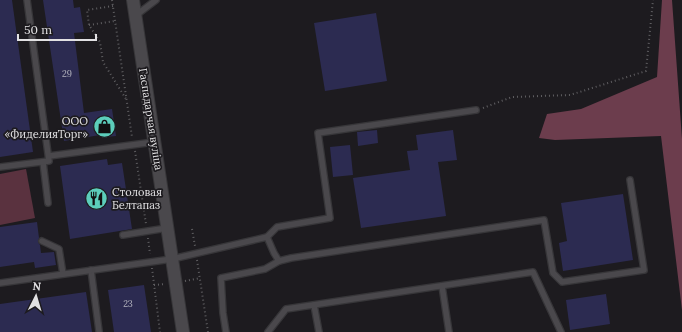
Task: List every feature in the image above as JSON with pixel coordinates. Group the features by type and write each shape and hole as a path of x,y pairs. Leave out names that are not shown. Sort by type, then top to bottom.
{"street":[{"name":"Гаспадарчая вуліца","path":"133,0 183,332"}],"lane":[{"path":"0,167 49,161 28,0"},
{"path":"135,16 156,0"},
{"path":"0,283 172,259 267,237 277,227 330,218 318,133 476,110"},
{"path":"48,156 154,142"},
{"path":"43,162 48,203"},
{"path":"226,332 220,278 265,269 279,261 544,220 553,273 562,282 644,270 630,180"},
{"path":"123,235 167,228"},
{"path":"267,237 279,261"},
{"path":"42,241 59,249 63,274"},
{"path":"91,270 99,330"},
{"path":"268,332 286,309 534,272 561,332"},
{"path":"442,286 449,332"},
{"path":"314,304 318,332"}],"path":[{"path":"112,0 147,232 160,332"},
{"path":"476,110 512,97 570,95 646,71 653,0"},
{"path":"113,6 87,10 89,25 100,42 103,62 127,100"},
{"path":"89,25 115,22"},
{"path":"192,228 208,332"}],"shaded area":[{"path":"662,0 672,0 682,139 682,310 661,136 555,140 539,138 547,114 581,109 657,77"},
{"path":"26,169 35,218 0,225 0,174"}],"building":[{"path":"0,0 12,0 33,152 0,157"},
{"path":"43,0 73,0 74,8 80,7 84,32 74,33 84,113 112,109 116,136 106,137 106,134 64,141"},
{"path":"376,13 387,81 325,91 314,23"},
{"path":"377,130 378,143 358,146 357,132"},
{"path":"453,130 457,160 438,162 446,216 361,228 353,178 410,170 407,151 418,150 416,135"},
{"path":"350,145 353,175 333,177 330,147"},
{"name":"Столовая Белтапаз","path":"107,159 108,165 122,163 132,229 70,239 60,166"},
{"path":"623,194 633,260 563,271 559,243 567,241 561,203"},
{"path":"37,222 38,242 41,253 54,252 56,265 35,268 34,262 0,267 0,227"},
{"path":"144,285 151,332 114,332 108,290"},
{"path":"86,292 92,332 0,332 0,304"},
{"path":"606,294 610,324 570,330 566,300"}],"place":[{"name":"ООО «ФиделияТорг»","path":"104,127"},
{"name":"Столовая Белтапаз","path":"96,198"}]}
